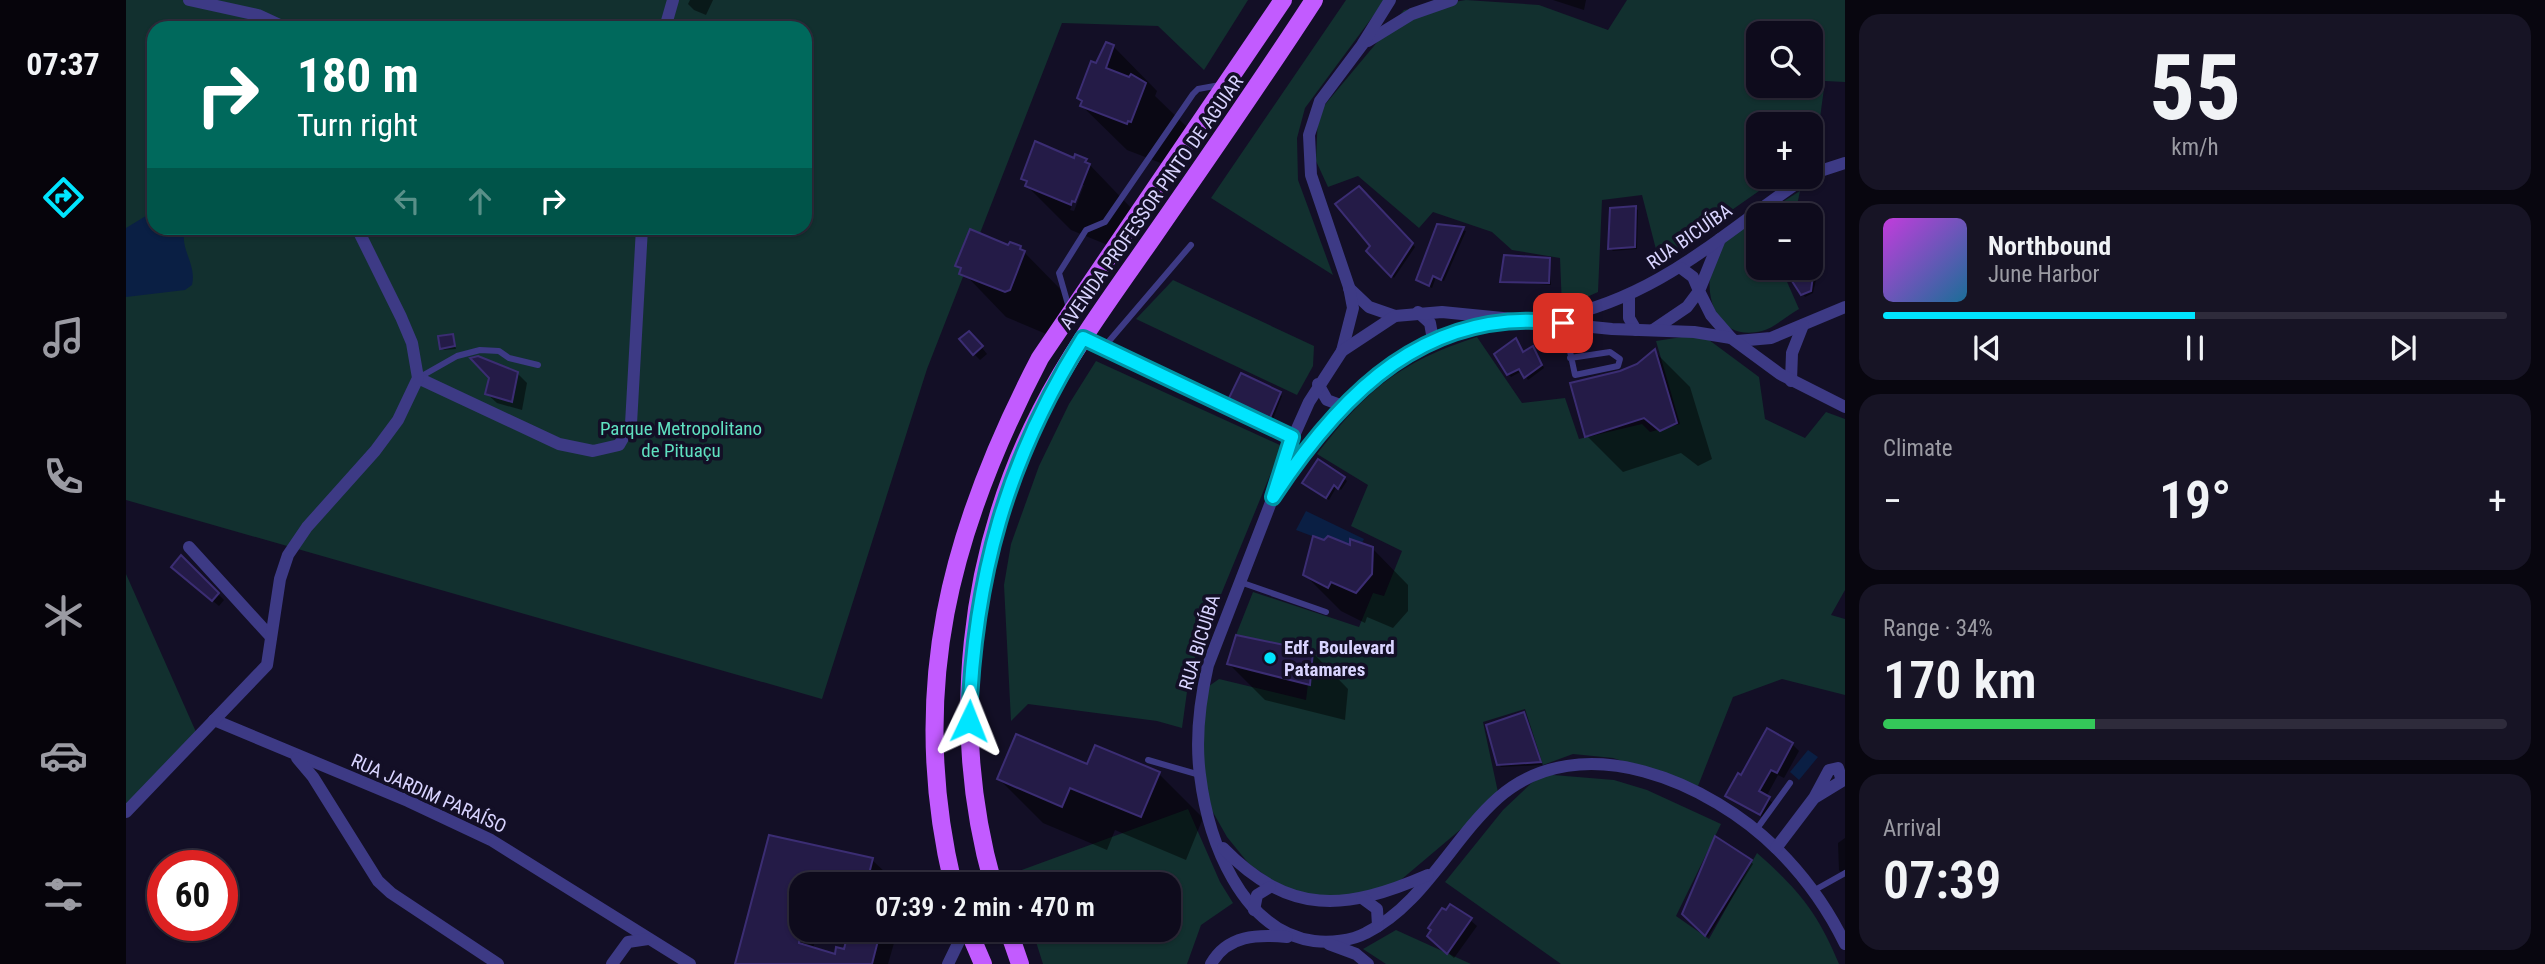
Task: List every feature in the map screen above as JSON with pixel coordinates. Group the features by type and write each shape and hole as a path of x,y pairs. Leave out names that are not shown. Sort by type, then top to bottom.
{"main road":[{"name":"AVENIDA PROFESSOR PINTO DE AGUIAR","path":"951,872 938,806 934,765 937,661 959,550 992,455 1040,358 1070,310 1283,0"},
{"name":"AVENIDA PROFESSOR PINTO DE AGUIAR","path":"990,872 977,820 971,762 971,666 977,614 990,547 1016,466 1040,413 1083,338 1314,0"},
{"path":"972,942 983,964"},
{"path":"1012,942 1020,964"}],"street":[{"path":"189,0 258,15 271,21"},
{"path":"667,21 673,0"},
{"path":"1342,351 1352,317 1349,288 1311,175 1309,135 1320,101 1362,45 1390,0"},
{"path":"1362,45 1412,14 1442,1"},
{"path":"1823,170 1845,163"},
{"name":"RUA BICUÍBA","path":"1544,320 1583,312 1629,295 1681,268 1789,189"},
{"path":"126,812 267,665 281,579 288,555 307,527 375,451 398,420 418,378 412,343 360,235"},
{"path":"418,378 576,449 608,450 619,445 631,424 642,235"},
{"path":"1653,330 1687,307 1699,291 1721,238"},
{"path":"1681,268 1693,277 1711,315 1734,339 1791,381 1845,407"},
{"path":"1349,288 1369,307 1395,316"},
{"path":"1629,295 1629,318 1636,330"},
{"name":"RUA BICUÍBA","path":"1844,940 1813,891 1776,848 1716,804 1663,777 1636,769 1585,763 1541,774 1499,797 1432,874 1378,926 1350,939 1325,942 1295,938 1265,921 1254,910 1230,873 1200,775 1202,690 1238,581 1273,497 1292,437 1318,384 1342,351 1395,316 1418,312 1544,320 1734,339 1772,338 1845,307"},
{"path":"1418,312 1430,323 1433,340"},
{"name":"RUA BICUÍBA","path":"1273,497 1315,436 1343,406 1399,358 1433,340 1461,331 1516,320"},
{"path":"1791,381 1792,353 1803,326"},
{"path":"1318,384 1327,400 1343,406"},
{"path":"189,547 271,637"},
{"name":"RUA JARDIM PARAÍSO","path":"214,720 408,801 491,840 690,964"},
{"path":"294,755 313,777 378,881 391,893 498,964"},
{"path":"1776,848 1814,798"},
{"name":"RUA BICUÍBA","path":"1219,844 1245,870 1270,887 1301,898 1323,901 1362,898 1432,874"},
{"path":"1254,910 1257,895 1270,887"},
{"path":"1362,898 1377,909 1378,926"},
{"path":"1211,964 1226,946 1240,939 1256,935 1295,938"},
{"path":"612,964 628,942 648,940"},
{"path":"948,964 959,942"},
{"path":"1325,942 1356,954 1368,964"},
{"path":"666,964 673,953"}],"lane":[{"path":"1070,310 1059,273 1086,230 1105,222 1193,94 1198,89 1226,84"},
{"path":"1104,347 1191,245"},
{"path":"1563,323 1570,358 1574,374 1578,376 1618,366 1620,359 1610,352 1570,358"},
{"path":"1083,338 1292,437"},
{"path":"418,378 457,356 480,350 499,351 509,358 538,365"},
{"path":"1238,581 1326,612"},
{"path":"1148,760 1200,775"},
{"path":"1755,831 1790,783"},
{"path":"1813,891 1845,873"}],"green space":[{"name":"Parque Metropolitano de Pituaçu","path":"126,0 1248,0 1204,70 1158,26 1062,23 927,369 822,699 126,500"},
{"path":"1346,0 1385,0 1305,108 1297,138 1298,180 1333,275 1211,198"},
{"path":"1466,0 1539,5 1608,30 1627,0 1845,0 1845,82 1825,81 1823,96 1823,21 1746,21 1746,98 1823,98 1821,112 1746,112 1746,189 1762,189 1659,261 1642,195 1602,200 1598,292 1562,308 1560,258 1512,250 1492,232 1433,212 1419,228 1358,176 1328,187 1316,161 1318,113 1404,10"},
{"path":"1800,191 1798,203 1781,203"},
{"path":"1746,225 1746,280 1786,280 1799,309 1762,331 1744,332 1730,328 1720,319 1713,306 1710,275 1713,260 1720,246"},
{"path":"1173,280 1314,346 1313,366 1297,395 1136,319"},
{"path":"1701,334 1759,377 1765,419 1805,438 1826,412 1845,419 1845,590 1831,615 1845,619 1845,695 1782,679 1733,697 1698,786 1613,758 1573,754 1543,765 1525,709 1483,722 1499,797 1396,884 1355,896 1317,898 1282,887 1249,864 1227,837 1197,784 1202,691 1219,679 1306,700 1312,651 1236,635 1253,592 1359,627 1373,593 1384,596 1402,551 1351,526 1368,485 1317,454 1352,412 1369,395 1405,368 1477,337 1522,403 1565,398 1579,439 1642,424 1650,432 1680,424 1656,341"},
{"path":"1096,361 1282,446 1190,670 1182,728 1157,721 1028,704 1011,721 1004,585 1011,544 1039,466 1069,404"},
{"path":"126,574 196,732 126,806"},
{"path":"1541,774 1614,780 1647,790 1721,824 1676,916 1709,939 1757,853 1806,903 1823,930 1839,964 1561,964 1445,882 1503,810"},
{"path":"1188,809 1220,882 1233,903 1201,925 1187,964 1043,964 1036,942 1181,942 1181,872 1019,871"},
{"path":"1396,930 1471,964 1386,964 1363,949"}],"water":[{"path":"147,215 147,235 184,235 192,270 192,285 185,290 126,297 126,228"},
{"path":"1306,511 1364,539 1357,553 1296,530"},
{"path":"1808,750 1818,757 1799,780 1790,772"}],"building":[{"path":"1106,42 1114,45 1106,68 1129,77 1131,74 1146,83 1131,122 1128,121 1127,124 1080,106 1082,101 1077,98 1091,61 1096,63"},
{"path":"1035,141 1074,158 1075,154 1087,159 1085,162 1090,164 1075,202 1072,201 1071,205 1025,186 1027,181 1021,179"},
{"path":"1359,186 1413,243 1391,277 1366,251 1370,246 1335,204"},
{"path":"1636,206 1635,247 1608,249 1610,208"},
{"path":"1437,224 1464,227 1441,280 1433,276 1429,286 1416,280"},
{"path":"970,229 1008,245 1010,242 1021,246 1020,249 1025,251 1010,290 1005,292 959,274 961,268 955,266"},
{"path":"1504,255 1550,258 1549,283 1500,282"},
{"path":"1791,280 1812,280 1811,291 1801,295"},
{"path":"969,331 983,346 973,355 959,339"},
{"path":"453,334 455,346 440,349 438,336"},
{"path":"1516,338 1523,352 1533,346 1542,365 1524,378 1519,369 1507,375 1494,354"},
{"path":"1655,349 1677,423 1660,431 1644,418 1585,437 1570,383 1620,371 1637,364"},
{"path":"478,356 518,372 512,402 485,394 489,378 470,358"},
{"path":"1241,373 1281,392 1270,418 1228,400"},
{"path":"1318,459 1345,477 1338,489 1334,485 1326,498 1302,483"},
{"path":"1313,536 1324,540 1328,536 1350,545 1350,539 1373,547 1372,574 1356,593 1331,582 1328,588 1303,575"},
{"path":"181,555 219,593 212,601 171,567"},
{"name":"Edf. Boulevard Patamares","path":"1236,635 1313,651 1310,685 1227,664"},
{"path":"1524,712 1541,762 1497,765 1486,725"},
{"path":"1767,728 1793,743 1777,773 1771,770 1759,791 1770,797 1760,815 1725,796 1738,773 1741,775"},
{"path":"1016,734 1087,764 1095,745 1160,772 1141,817 1070,788 1062,807 997,779"},
{"path":"769,835 873,858 871,872 789,872 789,942 799,942 835,954 836,947 844,949 846,942 878,942 872,964 735,964"},
{"path":"1715,836 1752,860 1705,936 1682,914"},
{"path":"1450,904 1472,918 1447,954 1427,936 1431,930 1428,928 1442,908 1446,910"}],"place":[{"name":"Edf. Boulevard Patamares","path":"1270,658"}],"route":[{"path":"969,721 971,666 977,614 987,559 1000,511 1016,466 1040,413 1083,338 1292,437 1273,497 1327,422 1362,387 1399,358 1433,340 1486,325 1516,320 1563,323"}]}
